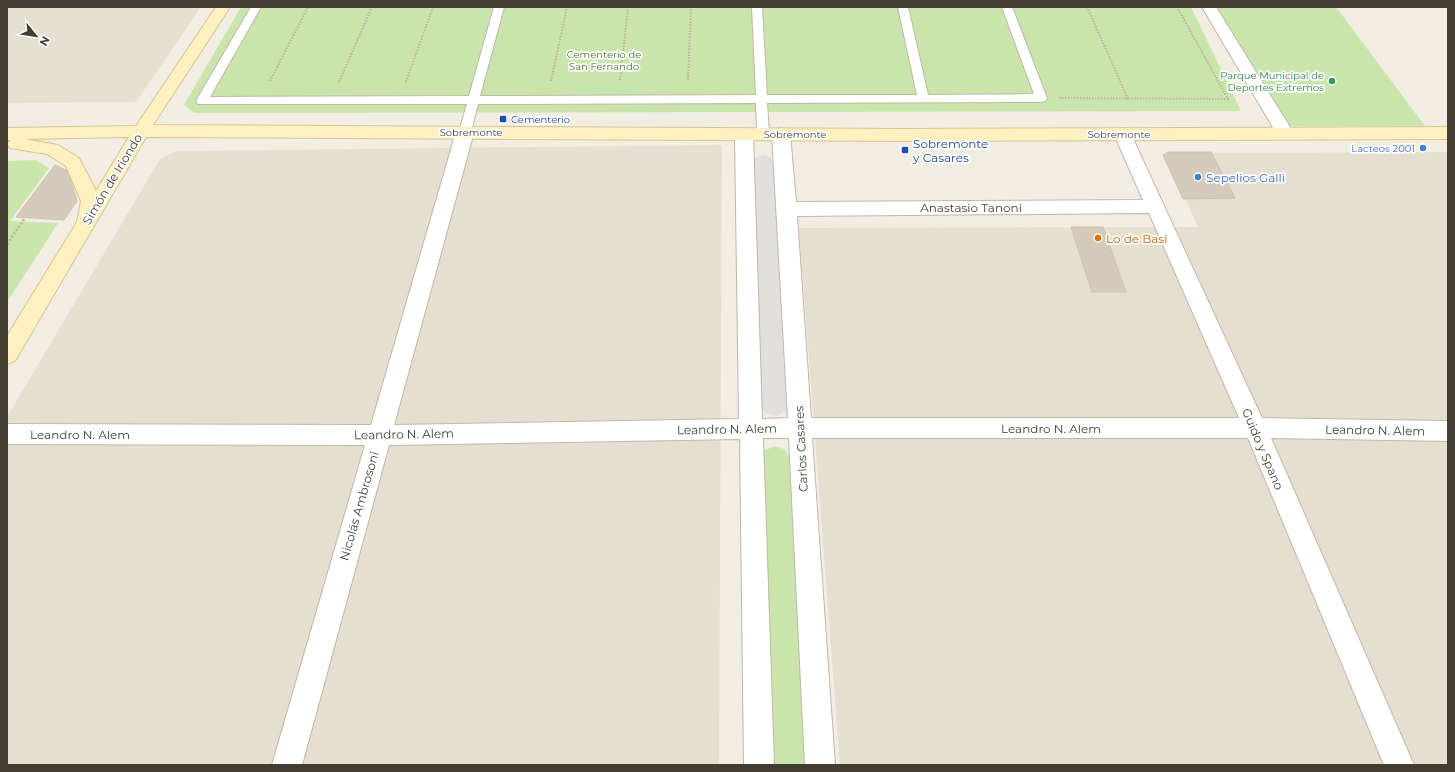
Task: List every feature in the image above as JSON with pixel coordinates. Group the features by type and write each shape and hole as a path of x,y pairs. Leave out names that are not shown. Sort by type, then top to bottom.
{"main road":[{"name":"Simón de Iriondo","path":"7,355 141,131 223,7"},
{"name":"Sobremonte","path":"7,134 141,131 763,134 1123,134 1284,132 1447,134"},
{"path":"7,143 52,149 73,162 84,184 90,201 85,225"}],"street":[{"path":"1208,7 1284,132"},
{"name":"Nicolás Ambrosoni","path":"287,765 465,132"},
{"path":"759,765 752,429 763,134"},
{"name":"Carlos Casares","path":"763,134 787,209 820,765"},
{"name":"Guido y Spano","path":"1123,134 1154,206 1255,428 1399,765"},
{"name":"Anastasio Tanoni","path":"787,209 1154,206"},
{"name":"Leandro N. Alem","path":"7,434 379,435 800,428 1255,428 1448,431"}],"lane":[{"path":"256,7 202,101 1040,98 1007,7"},
{"path":"465,132 499,7"},
{"path":"756,7 763,134"},
{"path":"903,7 923,98"}],"path":[{"path":"259,101 308,7"},
{"path":"331,100 372,7"},
{"path":"399,100 433,7"},
{"path":"548,100 567,7"},
{"path":"618,99 628,7"},
{"path":"687,99 691,7"},
{"path":"1087,7 1128,99"},
{"path":"1040,98 1228,99 1177,7"},
{"path":"7,244 25,218"}],"shaded area":[{"path":"7,7 201,7 136,102 7,103"},
{"path":"722,145 719,765 7,765 7,417 160,159 177,151"},
{"path":"1448,152 1448,765 840,765 799,228 1198,227 1165,153"},
{"path":"763,155 770,157 774,161 789,403 786,411 777,416 766,413 762,410 760,404 753,161 755,158"}],"green space":[{"name":"Cementerio de San Fernando","path":"241,7 1191,7 1241,111 194,113 184,105"},
{"name":"Parque Municipal de Deportes Extremos","path":"1209,7 1336,7 1425,126 1280,126"},
{"path":"35,160 49,168 10,221 58,223 7,302 7,161"},
{"path":"774,446 784,449 790,457 808,765 770,765 762,456 764,451"}],"building":[{"name":"Sepelios Galli","path":"1168,152 1211,152 1235,198 1183,199 1163,155"},
{"path":"55,165 68,171 77,201 64,220 16,217"},
{"path":"1071,227 1103,227 1126,292 1092,292"}],"place":[{"name":"Parque Municipal de Deportes Extremos","path":"1332,81"},
{"name":"Cementerio","path":"503,119"},
{"name":"Lacteos 2001","path":"1423,148"},
{"name":"Sobremonte y Casares","path":"905,150"},
{"name":"Sepelios Galli","path":"1198,177"},
{"name":"Lo de Basi","path":"1098,238"}]}
